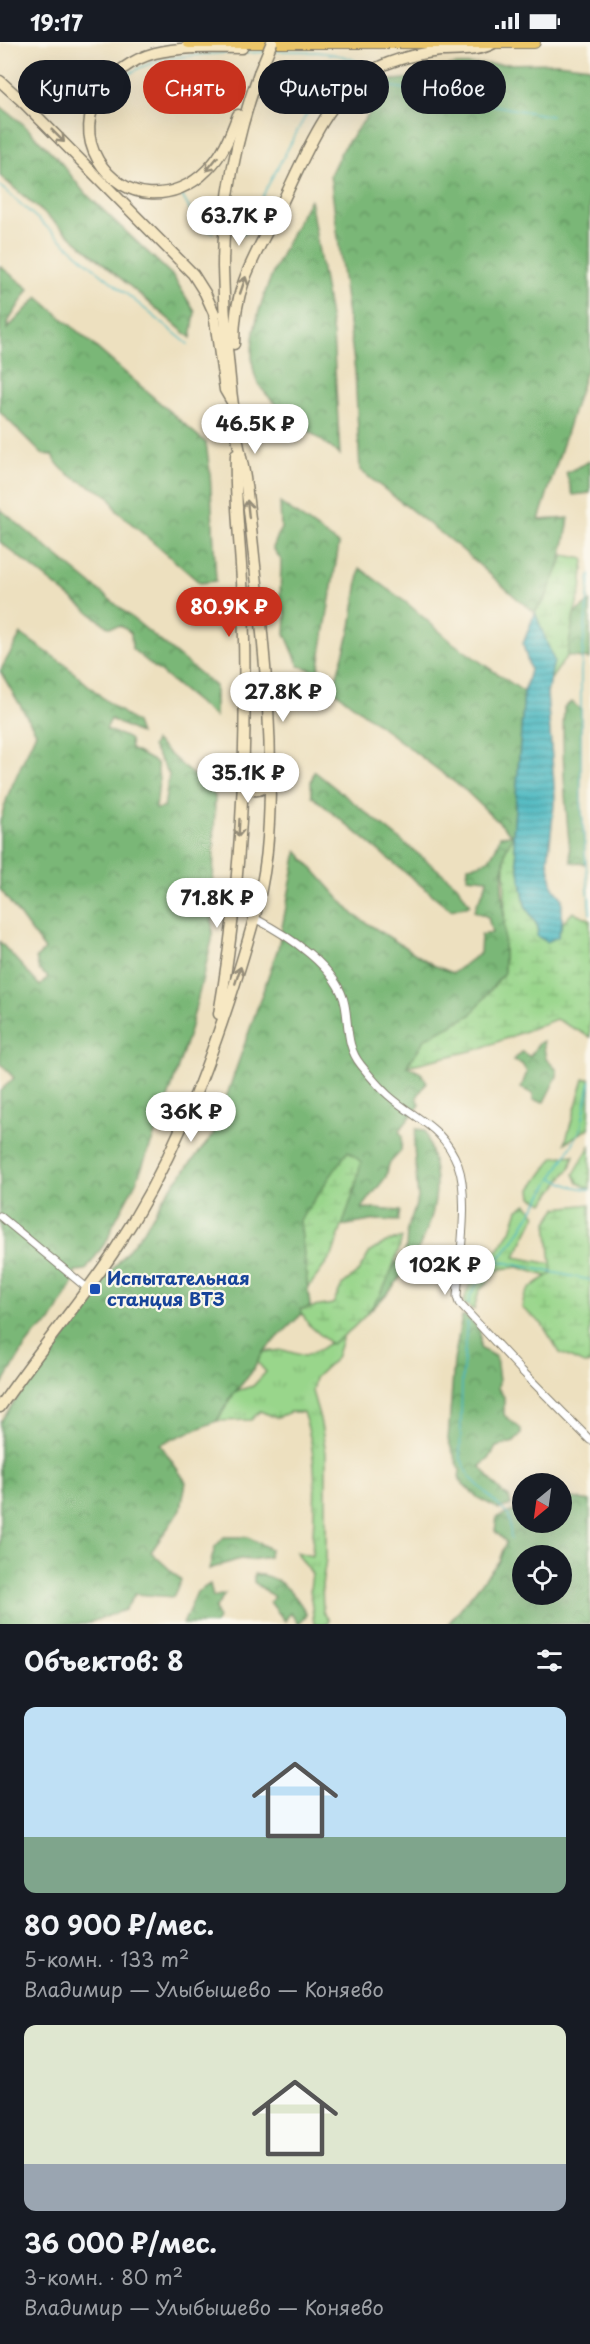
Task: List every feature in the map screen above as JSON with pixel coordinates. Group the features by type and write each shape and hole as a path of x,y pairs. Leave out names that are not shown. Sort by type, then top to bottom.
{"highway":[{"path":"189,42 534,42"}],"main road":[{"path":"0,1407 112,1254 155,1184 170,1155 211,1056 255,919 268,839 270,739 266,665 245,478 237,437 226,327 223,264 228,203 239,134 265,42"},
{"path":"273,42 256,73 225,148 208,170 187,185 171,191 149,194 121,184 108,174 98,160 93,146 90,127 92,109 99,91 123,68 155,53 182,49 260,47 273,42"},
{"path":"234,405 235,314 243,283 314,138 330,111 348,89 366,74 392,63 438,52 484,48 494,43"},
{"path":"0,81 193,273 206,293 214,313 225,390 234,405"},
{"path":"198,1089 219,1016 229,961 242,770 243,604 236,472 237,437"},
{"path":"242,770 245,784 250,790 258,791 265,788 269,782"}],"street":[{"path":"255,919 280,931 305,950 332,978 341,992 351,1050 359,1063 387,1094 425,1120 450,1148 458,1166 462,1185 457,1297 459,1303 590,1440"},
{"path":"0,1216 87,1288"}],"green space":[{"path":"557,63 590,67 590,358 539,520 569,518 562,555 554,579 543,602 535,612 460,548 360,470 355,371 330,175 343,148 369,114 389,114 389,80 401,79 401,114 506,114 506,64"},
{"path":"0,106 22,123 59,160 83,191 173,276 195,312 191,338 0,176"},
{"path":"310,199 333,335 340,455 270,398 256,379 252,359 253,336 267,287"},
{"path":"0,266 29,289 8,322 7,329 38,297 206,443 210,472 216,581 200,583 117,511 107,495 69,475 52,455 42,454 0,412"},
{"path":"590,461 590,493 573,495 566,473"},
{"path":"280,503 339,544 318,672 299,666 285,633 286,614 280,601 281,560 273,548 281,528"},
{"path":"0,509 215,686 215,717 132,649 131,633 121,626 108,627 0,542"},
{"path":"564,555 584,559 581,591 574,614 567,656 549,682 553,661 535,612 544,601"},
{"path":"360,568 408,604 453,643 524,692 513,836 505,852 502,887 505,934 504,973 471,1015 426,1038 407,1066 421,1073 427,1082 417,1097 420,1105 399,1131 402,1136 401,1151 389,1164 386,1177 362,1208 400,1211 398,1221 376,1220 342,1226 355,1188 300,1220 310,1306 263,1352 217,1421 160,1444 186,1482 181,1509 151,1552 181,1580 173,1597 135,1594 125,1610 85,1624 0,1624 0,1422 73,1319 99,1296 101,1284 144,1230 165,1195 213,1135 278,948 297,851 354,915 433,965 453,973 480,953 481,935 492,933 488,917 474,911 487,879 467,877 468,866 486,861 493,854 500,836 512,835 466,791 333,690 351,627"},
{"path":"590,601 590,659 567,656 574,614"},
{"path":"21,634 64,664 136,723 140,734 111,719 106,729 130,740 131,749 157,763 159,780 156,809 164,808 169,774 152,747 155,741 215,795 212,940 190,1030 165,1108 137,1180 108,1239 86,1270 75,1271 74,1281 51,1322 36,1333 25,1347 0,1388 0,1091 14,1078 0,1063 0,942 40,986 48,977 39,970 36,958 45,950 0,889 0,821 8,795 36,732 0,671"},
{"path":"572,702 581,710 581,797 586,864 571,862 567,824 563,726 564,707"},
{"path":"314,771 457,885 470,905 451,910 312,796 311,782"},
{"path":"513,836 525,905 538,927 558,937 562,924 573,912 590,919 590,1037 556,1019 479,1049 407,1066 426,1038 471,1015 504,973 505,852"},
{"path":"543,1041 546,1059 557,1070 557,1076 544,1102 533,1100 533,1094 521,1088 527,1072 522,1064 513,1060 522,1052 530,1057 538,1044"},
{"path":"584,1079 590,1079 589,1128 565,1143"},
{"path":"416,1129 425,1130 435,1171 434,1204 429,1224 421,1243 399,1279 372,1309 357,1321 406,1249 407,1230 418,1199 414,1146"},
{"path":"590,1146 590,1189 578,1183 574,1174"},
{"path":"348,1151 361,1162 355,1188 332,1256 308,1288 300,1220"},
{"path":"574,1155 570,1168 544,1203 532,1197 531,1189 554,1157"},
{"path":"527,1204 536,1215 515,1257 557,1265 555,1279 518,1267 500,1269 479,1291 474,1310 463,1303 475,1269 499,1249 511,1231 518,1209"},
{"path":"590,1204 590,1363 584,1364 560,1353 542,1324 522,1308 528,1291 552,1274 547,1222 557,1208"},
{"path":"402,1238 392,1270 377,1299 357,1324 331,1344 308,1324 300,1309 333,1304 342,1285 358,1272 370,1252 386,1242"},
{"path":"462,1316 466,1316 480,1330 480,1348 496,1357 498,1388 504,1397 504,1415 521,1429 521,1434 514,1442 496,1447 489,1459 480,1466 497,1487 509,1497 511,1505 499,1509 478,1498 459,1480 460,1470 448,1440 454,1361"},
{"path":"344,1333 336,1358 315,1378 312,1391 326,1453 326,1559 322,1585 323,1612 329,1620 328,1624 314,1624 310,1589 312,1574 296,1552 312,1556 314,1465 303,1412 290,1412 276,1418 260,1411 251,1420 217,1421 236,1391 253,1386 266,1372 257,1362 263,1352 283,1350 304,1356 319,1350"},
{"path":"572,1498 590,1501 590,1624 448,1624 499,1561 506,1542 495,1531 497,1517 512,1512 512,1533 572,1533"},
{"path":"224,1537 248,1537 270,1549 269,1557 240,1559 209,1569 215,1547"},
{"path":"254,1574 271,1578 286,1587 298,1600 307,1615 299,1623 290,1613 285,1621 270,1602 274,1597 254,1582"},
{"path":"210,1584 213,1597 225,1594 215,1609 218,1619 215,1624 183,1624 197,1592"}],"water":[{"path":"535,612 554,661 547,693 555,797 548,861 553,887 562,898 562,924 558,937 547,942 537,936 538,927 525,905 513,836 524,692 530,670 523,644"}],"waterway":[{"path":"238,234 247,232 266,189 312,104 334,83 361,64 343,56 331,54 272,51"},
{"path":"245,53 264,52"},
{"path":"131,73 151,63 166,59 231,53"},
{"path":"389,86 551,116"},
{"path":"0,186 81,257 188,344"},
{"path":"181,194 201,229 213,232"},
{"path":"590,574 581,671 581,797 590,914"},
{"path":"468,1305 471,1294 479,1281 514,1241 581,1129 590,1081"},
{"path":"553,1178 571,1186 590,1190"},
{"path":"498,1261 590,1280"},
{"path":"467,1322 462,1381 460,1457 470,1477 509,1516 511,1539"}],"place":[{"name":"Испытательная станция ВТЗ","path":"95,1289"}]}
